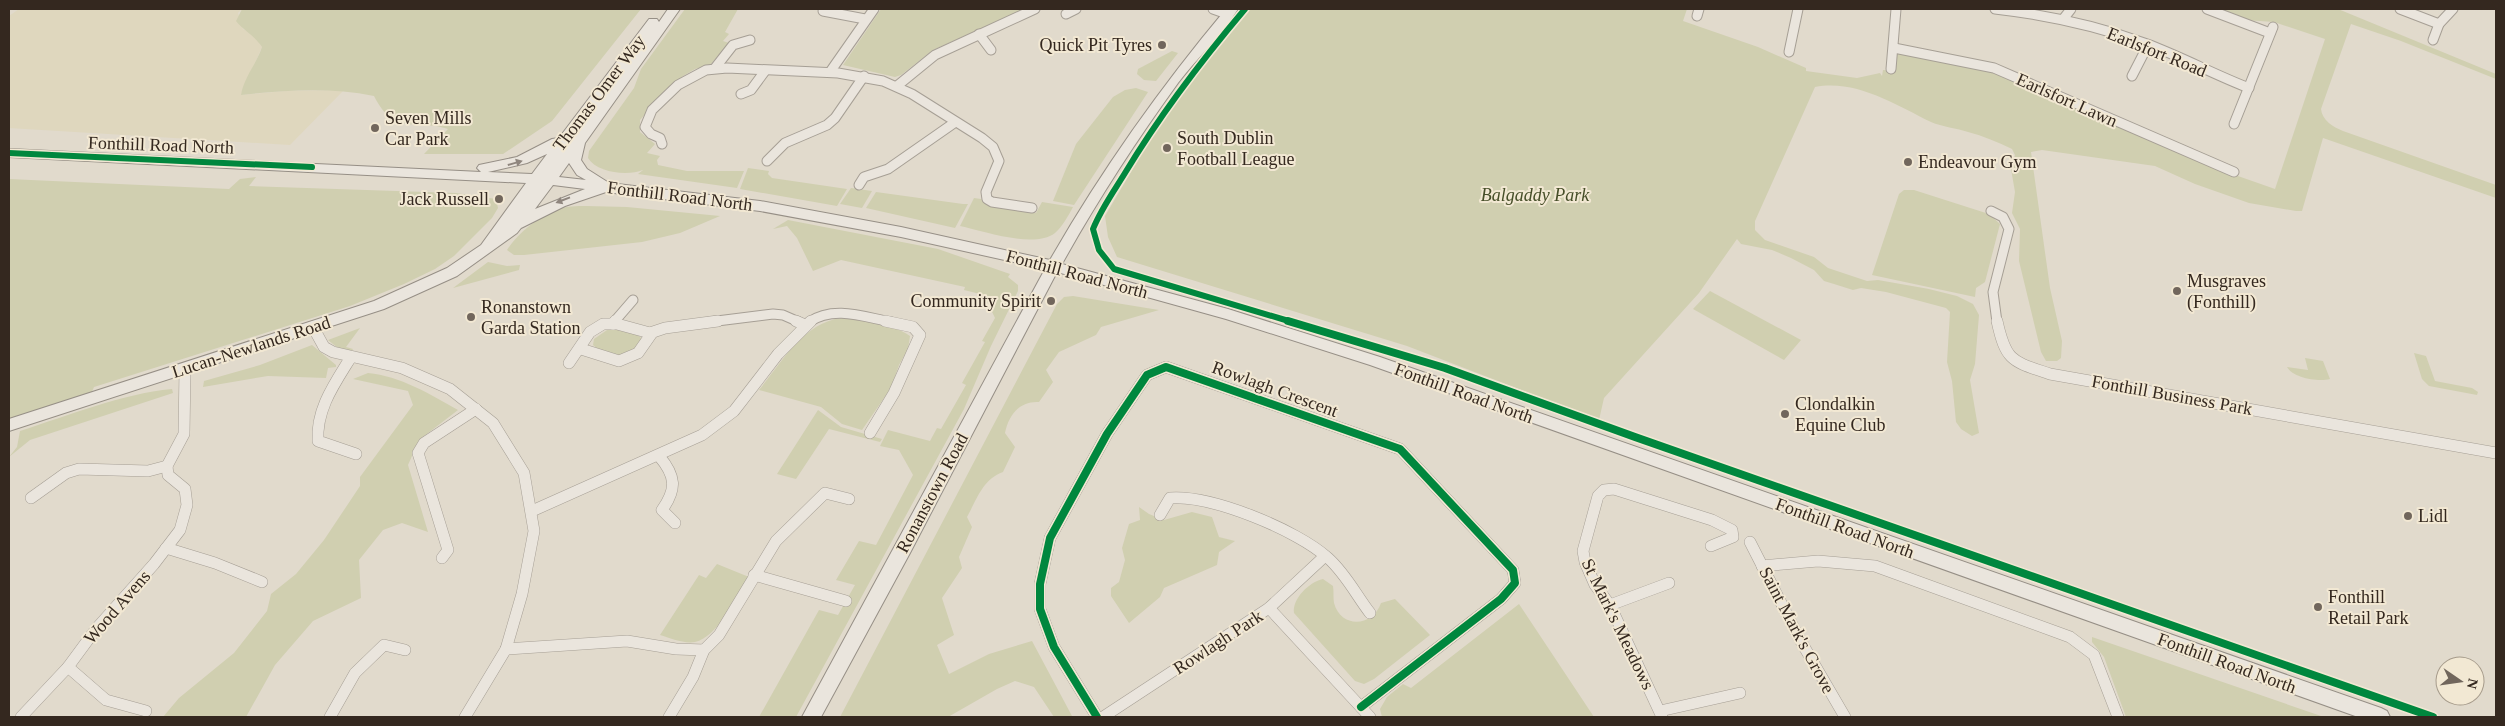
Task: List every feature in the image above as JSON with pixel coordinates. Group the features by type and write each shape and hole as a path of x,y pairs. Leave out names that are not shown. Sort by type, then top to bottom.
{"main road":[{"name":"Thomas Omer Way","path":"535,178 663,9"},
{"name":"Thomas Omer Way","path":"550,180 674,9"},
{"path":"1051,267 1165,92 1229,12"},
{"path":"432,174 513,165 532,158 568,134"},
{"path":"582,135 574,160 582,172 610,186"},
{"name":"Fonthill Road North","path":"9,154 535,178 760,206 853,222 1023,258 1228,314 1375,361 2381,717"},
{"name":"Lucan-Newlands Road","path":"484,249 535,178"},
{"name":"Lucan-Newlands Road","path":"9,425 313,327 410,292 452,272 512,230 550,180"},
{"path":"512,230 544,208 569,198 610,186"},
{"name":"Ronanstown Road","path":"811,717 934,493 1051,267"}],"street":[{"path":"830,72 865,19 874,9"},
{"path":"897,86 935,55 1035,9"},
{"path":"1066,14 1076,9"},
{"path":"1213,9 1229,12"},
{"path":"1789,52 1798,9"},
{"path":"1891,69 1896,9"},
{"name":"Earlsfort Road","path":"1995,9 2064,18 2148,45 2249,88"},
{"path":"2064,18 2071,9"},
{"path":"2207,9 2272,30 2234,124"},
{"path":"2400,9 2439,24"},
{"path":"2433,40 2439,24 2453,9"},
{"path":"824,11 865,19"},
{"path":"979,34 991,50"},
{"path":"715,68 734,44 742,39 750,40"},
{"path":"2132,76 2148,45"},
{"name":"Earlsfort Lawn","path":"1894,48 1994,68 2234,172"},
{"path":"662,144 660,138 651,134 645,127 646,119 678,84 689,76 715,68 830,72 864,76 897,86 917,96 954,123 991,143 999,161 986,192 987,199 992,202 1032,208"},
{"path":"741,94 751,90 765,70"},
{"path":"767,161 785,143 827,125 835,118 864,76"},
{"path":"859,185 864,177 888,169 954,123"},
{"name":"Fonthill Business Park","path":"1991,211 2004,217 2009,229 1993,292 1996,322 2003,346 2006,353 2017,363 2050,374 2496,453"},
{"path":"613,324 632,300"},
{"path":"532,511 659,456 702,435 734,411 778,354 805,325 815,318 828,313 846,313 913,327 920,335 919,341 906,364 894,393 870,433"},
{"path":"580,349 629,364 652,333 665,328 773,314 783,315 805,325"},
{"path":"569,363 590,332 598,326 613,324 652,333"},
{"path":"313,327 324,347 333,352 402,368 450,389 493,423 524,473 534,531 522,594 506,649 465,717"},
{"path":"351,357 323,409 316,430 318,441 356,454"},
{"name":"Rowlagh Crescent","path":"1097,717 1054,647 1043,618 1039,599 1042,574 1050,538 1107,434 1135,390 1147,375 1166,367 1400,450 1513,570 1516,581 1514,587 1501,599 1361,707"},
{"path":"31,498 66,473 79,469 148,471 167,466 184,434 185,369"},
{"path":"442,558 448,550 418,453 424,443 476,409"},
{"path":"659,456 670,469 675,480 672,497 662,510 675,523"},
{"name":"Wood Avens","path":"21,717 68,667 127,592 154,564 180,530 187,505 185,489 168,474 167,466"},
{"name":"St Mark's Meadows","path":"1661,714 1610,605 1595,585 1585,562 1583,551 1598,496 1604,490 1614,489 1712,520 1732,530 1734,537 1712,546"},
{"path":"669,717 693,676 704,650 720,635 776,541 825,493 849,499"},
{"path":"1160,515 1170,498 1184,497 1280,526 1325,556 1344,575 1370,613"},
{"name":"Saint Mark's Grove","path":"1750,542 1800,638 1845,717"},
{"path":"166,548 215,563 262,582"},
{"name":"Rowlagh Park","path":"1102,717 1269,608 1325,556"},
{"path":"1762,566 1795,562 1859,563 1875,566 2070,637 2094,655 2118,717"},
{"path":"754,575 846,601"},
{"path":"1610,605 1669,583"},
{"path":"1269,608 1370,717"},
{"path":"506,649 627,641 676,649 704,650"},
{"path":"330,717 355,673 384,645 405,650"},
{"path":"68,667 106,700 146,711"},
{"path":"1661,714 1740,693"}],"shaded area":[{"path":"19,9 242,9 238,13 243,29 255,36 262,47 241,95 286,91 344,90 290,145 9,128 9,16"}],"green space":[{"path":"242,9 641,9 552,121 503,154 424,154 448,129 398,122 382,109 374,96 325,90 241,95 245,82 262,47 236,21"},
{"path":"685,9 738,9 725,32 729,34 723,41 729,43 710,65 695,69 668,88 640,120 640,132 655,144 647,153 660,156 657,160 658,165 687,171 744,171 737,188 638,174 643,170 629,173 613,172 598,167 588,158 589,151 634,88 641,69"},
{"path":"881,9 1025,9 933,50 901,75 895,77 843,65"},
{"name":"Balgaddy Park","path":"1251,9 1687,9 1683,21 1758,47 1806,68 1806,71 1857,78 1880,73 1882,76 1883,70 1895,71 1896,55 1899,53 1962,63 2009,76 2063,103 2218,169 2275,189 2325,39 2274,22 2245,20 2215,9 2338,9 2496,74 2496,79 2401,41 2351,24 2321,109 2323,117 2343,131 2496,185 2496,198 2323,138 2302,211 2249,203 2195,184 2155,166 2042,150 2031,152 2050,288 2062,341 2061,358 2057,361 2046,361 2041,352 2019,261 2020,229 2012,213 2015,192 2011,169 2015,155 2012,149 1979,135 1935,124 1890,101 1860,90 1846,87 1815,87 1755,221 1755,230 1765,240 1814,257 1828,268 1867,281 1878,280 1929,289 1957,296 1973,304 1979,315 1975,364 1970,380 1979,433 1972,436 1961,429 1956,422 1952,381 1947,362 1950,312 1946,308 1886,292 1861,288 1853,290 1824,281 1814,270 1791,258 1772,250 1741,244 1737,239 1699,293 1604,398 1599,420 1407,346 1117,257 1108,237 1105,216 1170,106"},
{"path":"1172,51 1178,53 1156,81 1144,80 1137,74 1138,69"},
{"path":"1136,88 1148,92 1074,205 1053,201 1076,144 1113,97 1125,90"},
{"path":"748,168 769,171 768,174 772,178 847,189 837,206 740,189"},
{"path":"256,177 249,186 456,193 496,199 498,208 492,218 454,256 435,269 404,284 350,306 94,387 91,394 9,420 9,179 229,189 240,179"},
{"path":"851,188 872,191 862,208 840,204"},
{"path":"1904,190 1914,190 1989,214 2000,224 1985,282 1976,288 1975,297 1872,275 1899,194"},
{"path":"876,192 968,204 955,228 866,208"},
{"path":"974,198 981,199 988,205 1036,213 1042,202 1073,207 1055,233 1035,239 1022,239 995,235 960,226"},
{"path":"572,206 627,207 720,216 680,233 642,242 524,255 514,255 507,250 523,232 537,220 551,212"},
{"path":"788,220 938,249 1010,274 1008,277 1018,285 1018,291 991,346 964,409 796,717 759,717 819,610 838,615 855,585 836,580 859,541 876,545 913,475 899,450 880,446 888,430 930,441 937,428 941,429 966,385 962,383 985,342 982,341 995,318 984,295 964,290 965,287 841,260 813,271 797,238 787,226 773,229"},
{"path":"488,262 507,266 520,265 519,270 453,288"},
{"path":"1710,291 1801,340 1784,360 1693,309"},
{"path":"1073,296 1159,310 1101,327 1096,335 1059,352 1046,370 1053,382 1039,402 1032,402 1021,406 1009,420 1005,433 1015,447 1003,472 990,479 985,485 967,517 972,527 959,557 962,568 942,598 954,635 937,645 949,674 989,654 1032,641 1072,716 1054,717 1034,687 1015,681 948,717 840,717 1057,304 1064,297"},
{"path":"841,318 877,322 895,328 910,336 908,349 899,365 891,388 862,430 842,424 821,407 759,390 794,345 804,336 815,327"},
{"path":"360,328 346,347 353,349 351,352 338,348 328,340"},
{"path":"610,328 636,333 641,338 634,351 628,354 613,355 593,345 594,339"},
{"path":"312,345 336,365 336,367 328,368 326,378 268,376 203,387 204,381 260,365"},
{"path":"2414,353 2426,356 2435,381 2472,388 2478,392 2477,395 2429,386 2422,379"},
{"path":"2305,358 2323,361 2330,379 2306,378 2295,374 2287,367 2308,370"},
{"path":"368,373 403,382 426,392 458,410 419,440 408,465 428,532 402,523 383,530 359,560 361,598 313,621 275,665 246,717 163,717 179,698 234,653 267,611 271,594 296,574 324,540 360,486 360,477 413,405 408,391 353,379"},
{"path":"172,389 173,393 30,440 9,457 17,447 20,431 115,400"},
{"path":"818,410 841,427 882,439 880,442 829,429 796,479 777,474"},
{"path":"1139,507 1149,514 1164,520 1192,512 1212,517 1219,537 1235,541 1219,552 1217,565 1164,588 1160,597 1129,623 1111,596 1111,588 1119,582 1125,560 1122,548 1129,524 1140,520"},
{"path":"717,564 749,577 733,605 719,624 703,639 695,642 682,641 660,635 699,575 706,578"},
{"path":"1323,579 1333,586 1334,603 1338,611 1350,621 1357,622 1371,617 1381,603 1395,599 1430,635 1374,679 1364,684 1355,681 1294,613 1296,602 1302,592 1307,587"},
{"path":"1519,604 1594,717 1382,717 1380,709 1387,697 1403,684 1411,688"},
{"path":"2092,637 2324,717 2126,717 2104,657 2092,642"}],"cycle path":[{"path":"1245,9 1203,59 1165,112 1129,166 1096,222 1093,229 1099,250 1114,269 1445,368 1635,437 2433,717"},
{"path":"9,153 312,167"},
{"path":"1097,717 1054,647 1040,609 1040,584 1050,538 1107,434 1135,390 1147,375 1166,367 1400,449 1513,570 1515,583 1501,599 1361,707"}],"place":[{"name":"Quick Pit Tyres","path":"1162,45"},
{"name":"Seven Mills Car Park","path":"375,128"},
{"name":"South Dublin Football League","path":"1167,148"},
{"name":"Endeavour Gym","path":"1908,162"},
{"name":"Jack Russell","path":"499,199"},
{"name":"Musgraves (Fonthill)","path":"2177,291"},
{"name":"Community Spirit","path":"1051,301"},
{"name":"Ronanstown Garda Station","path":"471,317"},
{"name":"Clondalkin Equine Club","path":"1785,414"},
{"name":"Lidl","path":"2408,516"},
{"name":"Fonthill Retail Park","path":"2318,607"}]}
